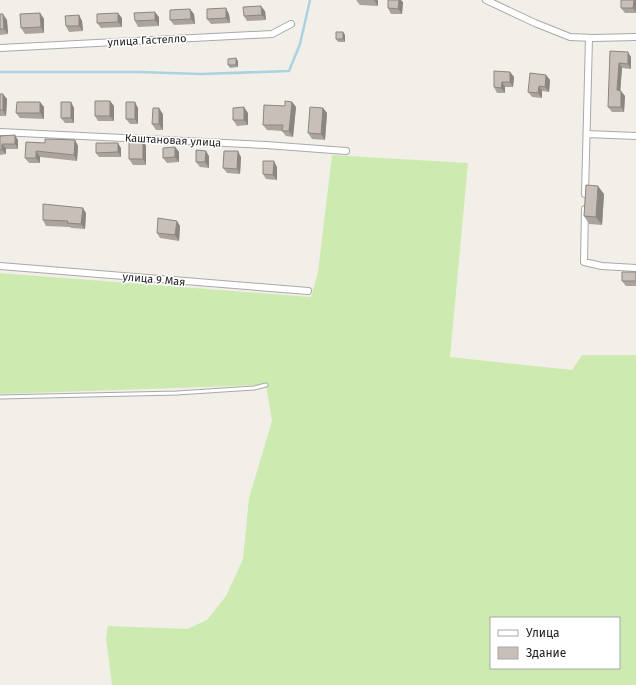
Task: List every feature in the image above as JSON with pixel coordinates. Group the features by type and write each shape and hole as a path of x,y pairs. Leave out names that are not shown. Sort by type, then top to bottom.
{"street":[{"path":"486,0 534,23 570,37 636,37"},
{"name":"улица Гастелло","path":"0,48 272,34 291,24"},
{"path":"589,38 584,262 602,266 636,268"},
{"name":"Каштановая улица","path":"0,132 266,145 346,151"},
{"path":"587,134 636,136"},
{"name":"улица 9 Мая","path":"0,266 308,291"}],"lane":[{"path":"0,397 177,393 254,388 266,385"}],"green space":[{"path":"332,155 468,163 450,357 572,370 582,355 636,355 636,685 112,685 106,638 108,626 187,629 207,620 226,596 243,559 249,498 272,421 266,385 0,394 0,273 311,297 318,272"}],"building":[{"path":"388,0 399,0 398,9 388,8"},
{"path":"621,0 634,0 633,8 621,8"},
{"path":"261,6 262,15 244,16 243,7"},
{"path":"226,8 226,18 207,19 207,9"},
{"path":"190,9 191,19 170,20 170,10"},
{"path":"155,12 155,20 135,21 134,13"},
{"path":"40,13 41,27 21,28 20,14"},
{"path":"118,13 118,22 97,23 97,14"},
{"path":"0,14 3,14 4,29 0,29"},
{"path":"79,15 79,26 66,26 65,16"},
{"path":"336,32 343,32 343,39 336,39"},
{"path":"610,51 628,52 628,64 619,63 617,90 621,91 621,107 608,107"},
{"path":"236,58 236,65 228,65 228,59"},
{"path":"494,71 510,72 510,82 502,82 501,88 494,87"},
{"path":"530,73 546,75 545,87 539,86 538,93 528,92"},
{"path":"0,94 3,94 3,110 0,110"},
{"path":"95,101 110,101 110,116 95,116"},
{"path":"285,101 292,102 289,131 282,131 283,125 263,125 264,105 285,106"},
{"path":"17,102 40,102 40,113 16,113"},
{"path":"61,102 71,102 71,118 61,118"},
{"path":"126,102 135,102 135,119 126,119"},
{"path":"244,107 244,120 233,120 233,108"},
{"path":"310,107 323,108 321,134 308,133"},
{"path":"153,108 159,108 159,124 152,124"},
{"path":"15,135 15,144 2,144 2,150 0,150 0,136"},
{"path":"45,139 75,140 74,155 36,151 36,158 25,158 26,142 45,143"},
{"path":"129,140 143,140 143,159 129,159"},
{"path":"96,143 118,143 118,152 96,153"},
{"path":"175,147 175,157 163,158 163,148"},
{"path":"196,150 206,151 205,162 196,162"},
{"path":"224,151 238,151 237,169 223,168"},
{"path":"263,161 274,161 273,175 263,174"},
{"path":"586,185 598,186 596,217 584,216"},
{"path":"43,204 83,208 81,224 67,223 68,221 43,220"},
{"path":"158,218 177,221 175,235 157,233"},
{"path":"622,272 636,272 636,281 622,281"}],"waterway":[{"path":"0,72 139,72 201,74 289,71 300,44 310,0"}]}
